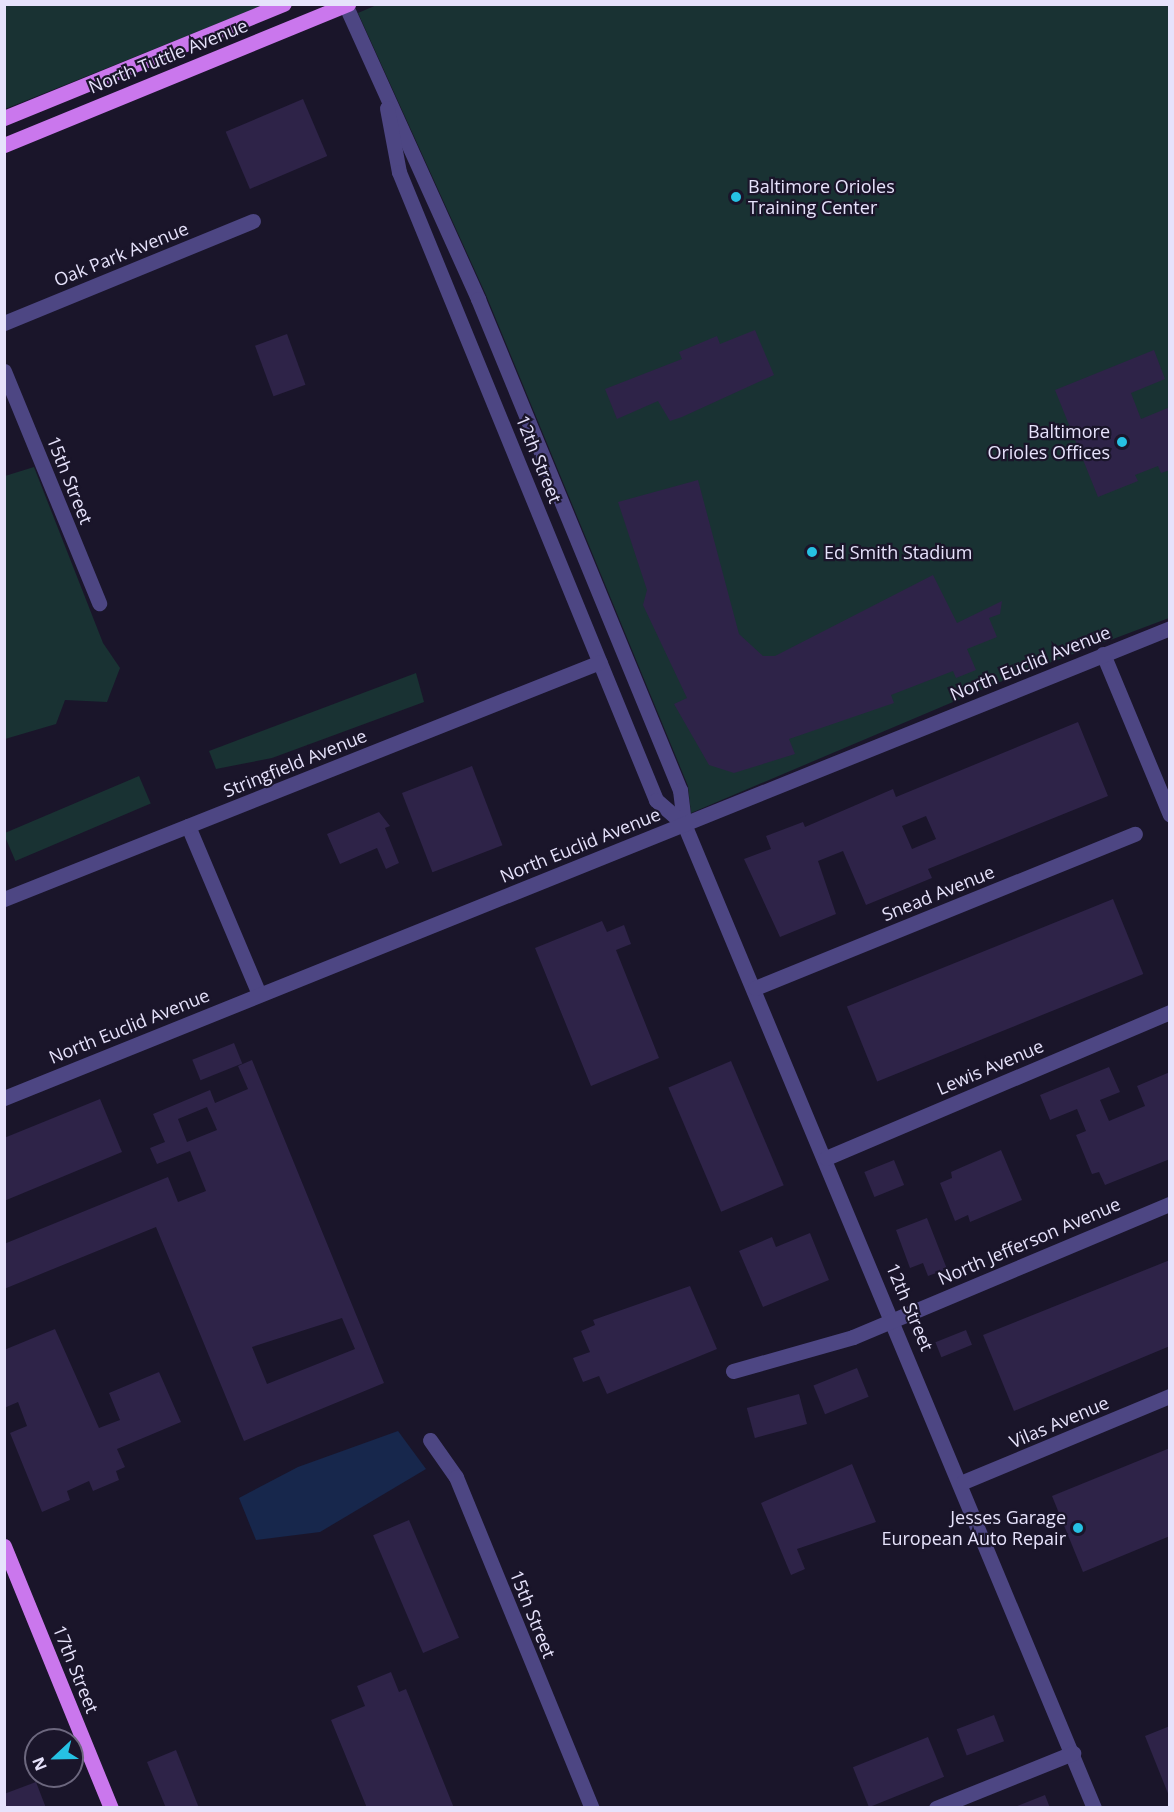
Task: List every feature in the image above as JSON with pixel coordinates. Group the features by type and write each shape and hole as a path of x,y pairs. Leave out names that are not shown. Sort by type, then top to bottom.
{"main road":[{"name":"North Tuttle Avenue","path":"4,118 284,4"},
{"name":"North Tuttle Avenue","path":"4,146 346,5"},
{"name":"17th Street","path":"4,1546 111,1808"}],"street":[{"name":"12th Street","path":"346,5 385,95 414,146 680,790 684,824 963,1482 1094,1808"},
{"name":"12th Street","path":"385,95 399,172 656,800 684,824"},
{"name":"Oak Park Avenue","path":"4,323 253,221"},
{"name":"15th Street","path":"4,371 99,603"},
{"name":"North Euclid Avenue","path":"4,1098 1170,628"},
{"path":"1103,654 1170,815"},
{"name":"Stringfield Avenue","path":"4,899 600,662"},
{"path":"188,826 259,994"},
{"name":"Snead Avenue","path":"755,988 1135,834"},
{"name":"Lewis Avenue","path":"826,1158 1170,1012"},
{"name":"North Jefferson Avenue","path":"733,1371 853,1337 1170,1204"},
{"name":"Vilas Avenue","path":"963,1482 1170,1396"},
{"name":"15th Street","path":"430,1440 456,1477 592,1808"},
{"path":"936,1808 1073,1753"}],"green space":[{"path":"5,4 264,5 5,109"},
{"path":"379,4 1169,5 1169,618 1012,677 691,813 688,786 486,295 358,13"},
{"path":"34,467 103,643 120,668 107,702 65,700 56,724 5,739 5,476"},
{"path":"416,673 424,702 272,758 216,769 209,751"},
{"path":"139,776 151,804 15,861 4,833"}],"water":[{"path":"398,1431 426,1469 320,1532 256,1540 239,1498 298,1467"}],"building":[{"path":"303,99 327,156 250,189 226,132"},
{"path":"755,330 774,375 670,421 658,401 617,419 605,389 682,359 679,352 717,336 720,344"},
{"path":"287,334 305,385 274,396 255,346"},
{"name":"Baltimore Orioles Offices","path":"1154,350 1165,379 1131,393 1141,419 1170,407 1170,470 1161,473 1158,466 1135,475 1138,481 1098,497 1055,390"},
{"path":"698,480 739,634 763,656 775,656 933,575 957,623 1002,601 1000,614 989,618 997,637 967,649 976,670 956,678 953,671 891,695 894,703 789,739 795,754 734,773 709,765 674,704 687,698 643,605 647,590 618,502"},
{"path":"1078,722 1108,796 928,869 932,878 866,905 843,851 818,861 836,914 780,937 744,859 771,849 766,836 803,822 805,827 893,789 896,797","holes":["926,816 936,839 912,849 902,826"]},
{"path":"472,766 502,845 432,872 402,793"},
{"path":"379,812 390,826 385,828 399,863 386,869 377,848 340,864 327,834"},
{"path":"1113,899 1143,974 877,1082 847,1007"},
{"path":"602,921 607,932 624,925 631,944 616,950 659,1058 591,1086 535,948"},
{"path":"234,1043 242,1063 201,1080 192,1060"},
{"path":"252,1060 384,1383 244,1441 156,1227 4,1289 4,1244 168,1177 178,1202 206,1191 190,1151 157,1164 150,1148 165,1142 153,1114 210,1090 215,1103 248,1089 238,1066","holes":["207,1107 217,1130 187,1142 178,1119","342,1318 355,1349 267,1384 252,1347"]},
{"path":"731,1061 784,1185 721,1212 668,1088"},
{"path":"1109,1067 1120,1092 1100,1100 1109,1121 1145,1106 1137,1086 1170,1072 1170,1159 1105,1185 1099,1172 1092,1174 1076,1135 1086,1131 1077,1109 1050,1120 1040,1095"},
{"path":"100,1099 122,1152 4,1201 4,1138"},
{"path":"1001,1150 1022,1200 970,1222 968,1215 955,1221 940,1183 952,1178 951,1172"},
{"path":"894,1160 904,1185 874,1197 864,1172"},
{"path":"927,1218 947,1269 928,1276 923,1263 910,1268 896,1230"},
{"path":"810,1233 829,1280 763,1307 739,1251 772,1237 776,1247"},
{"path":"1170,1260 1170,1346 1014,1411 983,1335"},
{"path":"690,1286 717,1349 607,1394 599,1376 583,1382 573,1358 590,1352 581,1331 595,1325 593,1320"},
{"path":"55,1329 99,1428 120,1420 109,1393 159,1372 181,1422 117,1449 125,1467 116,1471 119,1480 93,1491 89,1481 67,1491 70,1500 42,1512 10,1433 27,1426 18,1402 4,1408 4,1350"},
{"path":"966,1330 972,1345 941,1357 935,1342"},
{"path":"857,1368 869,1397 825,1414 813,1386"},
{"path":"799,1394 807,1424 755,1438 747,1408"},
{"path":"1170,1448 1170,1536 1083,1572 1052,1496"},
{"path":"852,1464 876,1522 797,1549 805,1569 791,1575 761,1503"},
{"path":"409,1520 459,1638 423,1653 373,1535"},
{"path":"391,1672 399,1692 406,1689 454,1808 367,1808 331,1720 365,1706 357,1686"},
{"path":"994,1715 1004,1741 967,1755 957,1729"},
{"path":"1170,1726 1170,1796 1169,1796 1145,1736"},
{"path":"928,1737 944,1777 869,1807 853,1767"},
{"path":"176,1750 199,1808 166,1808 147,1762"},
{"path":"24,1786 38,1788 46,1808 4,1808 4,1794"},
{"path":"1045,1795 1050,1808 1015,1808 1015,1807"}],"place":[{"name":"Baltimore Orioles Training Center","path":"736,197"},
{"name":"Baltimore Orioles Offices","path":"1122,442"},
{"name":"Ed Smith Stadium","path":"812,552"},
{"name":"Jesses Garage European Auto Repair","path":"1078,1528"}]}
